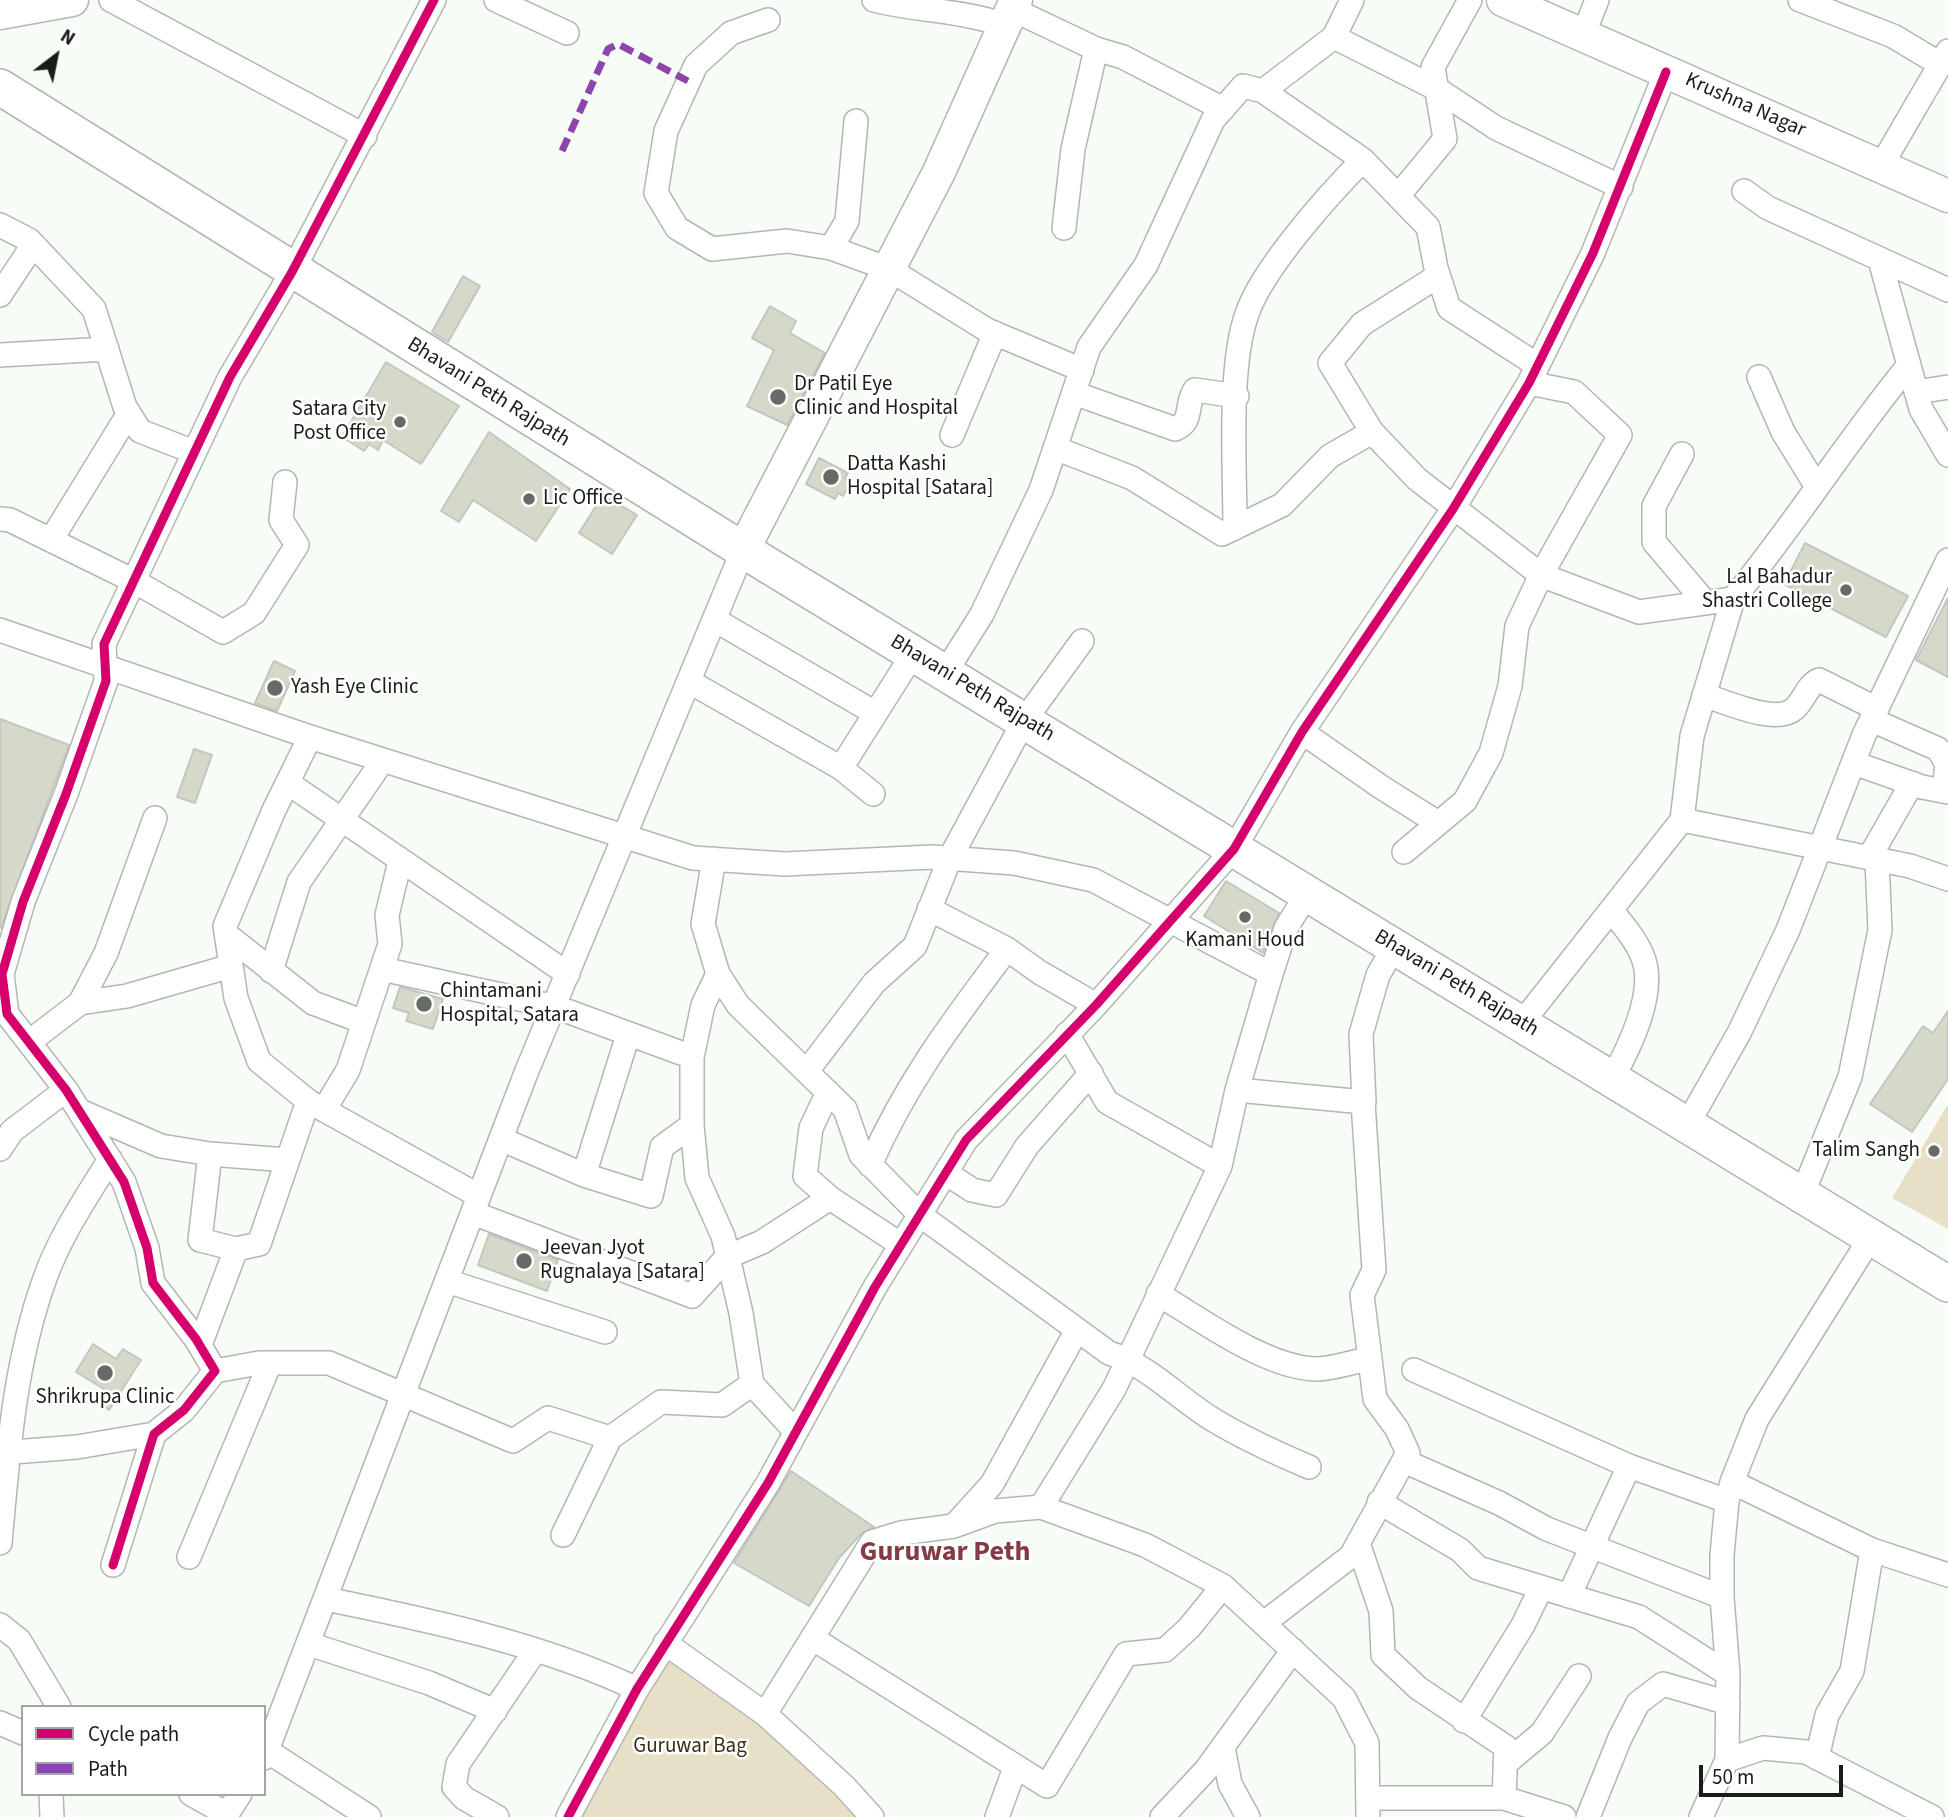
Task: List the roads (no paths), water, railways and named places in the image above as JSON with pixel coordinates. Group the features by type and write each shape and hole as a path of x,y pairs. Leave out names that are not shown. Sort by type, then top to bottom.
{"main road":[{"path":"0,13 72,0"},
{"name":"Krushna Nagar","path":"1503,0 1948,196"},
{"path":"743,550 939,172 1011,12"},
{"name":"Bhavani Peth Rajpath","path":"0,87 292,272 743,550 1948,1284"}],"street":[{"path":"111,0 365,136"},
{"path":"215,1371 200,1345 153,1283 147,1248 124,1182 66,1090 7,1014 2,999 2,974 16,926 106,681 104,644 230,377 292,272 435,0"},
{"path":"496,0 567,33"},
{"path":"874,0 901,7 972,14 1011,12 1096,49 1123,57 1223,109"},
{"path":"1263,91 1334,37 1352,0"},
{"path":"1398,196 1445,139 1433,67 1470,0"},
{"path":"1583,36 1597,0"},
{"path":"1800,0 1944,57 1881,166"},
{"path":"768,20 731,33 696,65 666,131 656,192 677,228 712,249 787,241 831,248 889,269 995,333 1082,369"},
{"path":"1334,37 1437,89 1496,128 1621,187"},
{"path":"1064,228 1073,149 1096,49"},
{"path":"568,1817 637,1689 768,1483 900,1244 966,1140 1096,1005 1234,849 1303,732 1453,509 1533,374 1593,253 1666,72"},
{"path":"945,673 982,614 1041,490 1089,347 1146,265 1213,120 1243,86 1263,91 1363,160 1428,227 1438,276 1449,307 1533,374 1574,392 1620,435 1541,575 1517,626 1510,685 1491,753 1465,801 1404,852"},
{"path":"831,248 847,221 856,121"},
{"path":"1235,528 1238,344 1247,312 1259,290 1336,187 1363,160"},
{"path":"1744,191 1768,208 1948,290"},
{"path":"0,225 33,245 94,309 129,413 140,431 194,452"},
{"path":"0,295 33,245"},
{"path":"1881,260 1921,409 1948,455"},
{"path":"1438,276 1363,324 1330,363 1372,432 1417,479 1541,575 1639,612 1733,599"},
{"path":"952,435 995,333"},
{"path":"0,355 107,349"},
{"path":"1521,1024 1682,820 1692,736 1733,599 1772,552 1866,418 1909,365"},
{"path":"1759,377 1783,432 1817,487"},
{"path":"1916,392 1948,387"},
{"path":"1074,393 1175,429 1183,425 1189,415 1195,390 1237,396"},
{"path":"51,540 129,413"},
{"path":"1055,448 1132,478 1222,534 1282,505 1330,456 1372,432"},
{"path":"1682,454 1654,506 1654,542 1705,602"},
{"path":"0,519 10,520 134,581 223,632 254,613 297,545 281,520 285,482"},
{"path":"364,1816 267,1755 501,1139 743,550"},
{"path":"1687,1125 1739,1032 1822,848 1874,715 1948,560"},
{"path":"715,620 875,713"},
{"path":"0,630 310,737 693,858 785,864 950,858 1014,863 1093,880 1271,974"},
{"path":"807,1071 874,982 915,946 950,858 1024,721 1082,641"},
{"path":"841,768 913,654"},
{"path":"1704,695 1774,716 1796,708 1814,682 1819,680 1874,715 1938,749 1947,764 1946,792 1854,763"},
{"path":"690,682 841,768 873,793"},
{"path":"1303,732 1381,788 1438,823"},
{"path":"310,737 225,926 236,998 259,1060 316,1105 476,1204 692,1296 727,1257 762,1242 830,1198"},
{"path":"271,971 299,882 383,760"},
{"path":"288,783 568,974"},
{"path":"1802,1195 1850,1077 1880,930 1873,859 1912,783"},
{"path":"29,1042 80,1003 106,953 155,818"},
{"path":"1682,820 1873,859 1948,878"},
{"path":"714,859 703,924 718,974 738,1005 845,1109 861,1155 870,1165 920,1215 1109,1353 1128,1358 1213,1419 1275,1453 1309,1466"},
{"path":"209,1154 200,1240 236,1249 259,1244 287,1160 316,1105 348,1070 390,944 387,915 400,861"},
{"path":"1041,1507 1114,1389 1220,1166 1237,1090 1271,974 1286,928 1307,894"},
{"path":"929,909 1007,949 1039,972 1096,1005"},
{"path":"1611,910 1633,937 1644,957 1647,981 1629,1047 1612,1079"},
{"path":"227,935 313,1003 365,1023"},
{"path":"1264,1623 1352,1556 1408,1453 1397,1429 1375,1399 1362,1295 1374,1270 1361,1034 1378,975 1394,947"},
{"path":"870,1165 894,1111 935,1046 1007,949"},
{"path":"80,1003 127,996 231,966"},
{"path":"382,969 556,1007 692,1057"},
{"path":"718,974 704,1004 692,1057 692,1125 697,1178 723,1236 752,1384 796,1432"},
{"path":"1067,1034 1107,1102 1220,1166"},
{"path":"584,1175 628,1035"},
{"path":"946,1173 972,1190 996,1195 1027,1146 1091,1073"},
{"path":"0,1149 12,1131 66,1090"},
{"path":"1237,1090 1363,1102"},
{"path":"828,1092 811,1128 805,1176 830,1198 900,1244"},
{"path":"79,1111 162,1146 209,1154 287,1160"},
{"path":"501,1139 584,1175 651,1196 662,1147 692,1125"},
{"path":"0,1543 4,1453 24,1343 44,1278 72,1221 110,1159"},
{"path":"1701,1817 1727,1760 1728,1674 1722,1597 1730,1491 1757,1419 1871,1237"},
{"path":"200,1345 236,1249"},
{"path":"447,1281 605,1332"},
{"path":"1158,1294 1262,1353 1293,1366 1316,1369 1368,1359"},
{"path":"954,1526 992,1484 1077,1330"},
{"path":"4,1453 77,1447 154,1434 195,1399 215,1371 271,1363 329,1363 403,1397 513,1441 548,1418 610,1438"},
{"path":"189,1557 271,1363"},
{"path":"1414,1370 1629,1466 1730,1491 1872,1550 1948,1575"},
{"path":"563,1535 610,1438 661,1402 722,1405 752,1384"},
{"path":"113,1565 154,1434"},
{"path":"1404,1461 1499,1503 1547,1529 1722,1597"},
{"path":"1569,1596 1629,1466"},
{"path":"1380,1502 1461,1549 1478,1568 1639,1617 1728,1674"},
{"path":"765,1713 872,1542 901,1533 954,1526 995,1511 1041,1507 1146,1545 1223,1586 1264,1623 1344,1698 1367,1743 1368,1808 1504,1798 1532,1812 1564,1817"},
{"path":"1358,1543 1381,1611 1383,1655 1418,1688 1506,1747 1504,1798"},
{"path":"1817,1758 1827,1715 1852,1671 1872,1550"},
{"path":"812,1639 1047,1786 1126,1654 1165,1650 1189,1628 1223,1586"},
{"path":"1464,1721 1524,1625 1541,1588"},
{"path":"326,1599 585,1664 637,1689"},
{"path":"0,1625 19,1640 57,1705"},
{"path":"665,1643 765,1713 844,1786 872,1817"},
{"path":"309,1644 429,1683 495,1711"},
{"path":"1162,1817 1206,1770 1293,1650"},
{"path":"497,1817 464,1798 454,1787 458,1764 535,1651"},
{"path":"1505,1764 1542,1733 1579,1676"},
{"path":"1588,1817 1620,1738 1638,1703 1663,1684 1728,1703"},
{"path":"0,1723 21,1732"},
{"path":"1223,1747 1230,1784 1248,1817"},
{"path":"1727,1760 1763,1748 1806,1752 1932,1817"},
{"path":"997,1817 1015,1768"},
{"path":"51,1796 52,1817"},
{"path":"194,1796 226,1816 239,1796"}],"place":[{"name":"Dr Patil Eye Clinic and Hospital","path":"778,397"},
{"name":"Satara City Post Office","path":"400,422"},
{"name":"Datta Kashi Hospital [Satara]","path":"831,477"},
{"name":"Lic Office","path":"529,499"},
{"name":"Lal Bahadur Shastri College","path":"1846,590"},
{"name":"Yash Eye Clinic","path":"275,688"},
{"name":"Kamani Houd","path":"1245,917"},
{"name":"Chintamani Hospital, Satara","path":"424,1004"},
{"name":"Talim Sangh","path":"1934,1151"},
{"name":"Jeevan Jyot Rugnalaya [Satara]","path":"524,1261"},
{"name":"Shrikrupa Clinic","path":"105,1373"}],"district":[{"name":"Guruwar Peth","path":"945,1554"}],"park label":[{"name":"Guruwar Bag","path":"690,1747"}]}
